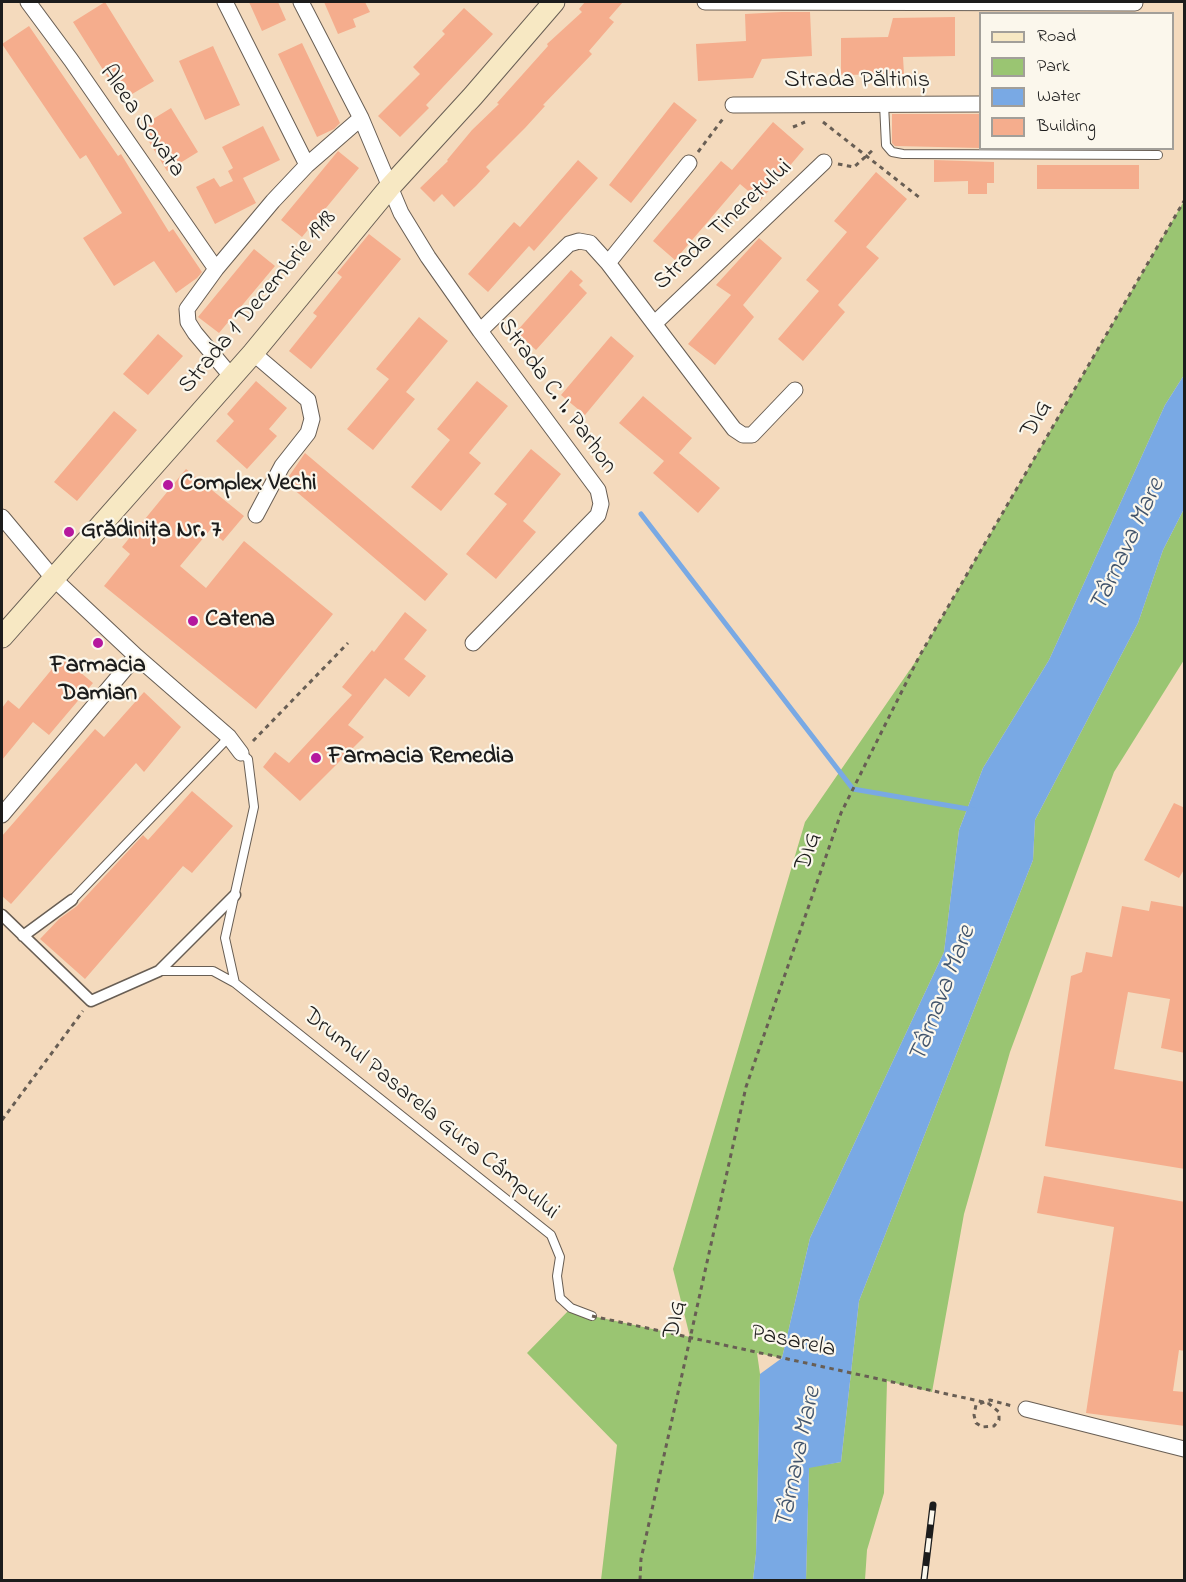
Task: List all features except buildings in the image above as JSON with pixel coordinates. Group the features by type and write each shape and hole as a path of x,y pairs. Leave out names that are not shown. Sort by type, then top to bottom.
{"main road":[{"name":"Strada 1 Decembrie 1918","path":"2,636 253,353 389,188 554,2"}],"street":[{"name":"Aleea Sovata","path":"28,2 216,269"},
{"path":"225,2 307,165"},
{"name":"Strada C. I. Parhon","path":"301,2 362,118 401,213 428,257 480,331 598,490 601,504 598,515 473,643"},
{"path":"705,2 1135,6"},
{"name":"Strada Păltiniș","path":"733,105 979,104"},
{"path":"231,376 195,333 188,322 187,309 216,269 273,201 307,165 362,118"},
{"name":"Strada Tineretului","path":"655,322 824,162"},
{"path":"608,263 689,163"},
{"name":"Strada Tineretului","path":"480,331 569,244 579,240 590,243 608,263 734,429 743,435 752,435 795,390"},
{"path":"253,353 308,400 312,419 308,434 282,466 256,515"},
{"path":"2,517 53,578 136,656 229,737 241,753"},
{"path":"2,815 136,656"},
{"path":"2,915 91,1001 159,971 235,895"},
{"path":"22,936 72,900"},
{"path":"1026,1410 1185,1449"}],"lane":[{"path":"884,104 886,145 892,152 903,154 1052,152 1158,155"},
{"path":"72,900 229,737"},
{"path":"235,983 225,938 254,807 248,759 241,753"},
{"path":"159,971 213,971 235,983"},
{"name":"Drumul Pasarela Gura Câmpului","path":"235,983 551,1236 560,1257 557,1276 560,1298 571,1308 592,1316"}],"path":[{"path":"689,163 733,105"},
{"path":"792,127 813,119"},
{"path":"819,120 920,198"},
{"path":"824,162 854,167 874,148 886,145"},
{"name":"DIG","path":"640,1581 641,1559 746,1087 841,813 920,655 1185,201"},
{"path":"241,753 348,643"},
{"path":"2,1120 91,1001"},
{"name":"Pasarela","path":"592,1316 988,1403 999,1412 999,1420 994,1426 982,1427 976,1423 974,1415 976,1405 990,1400 1026,1410"}],"green space":[{"path":"1184,201 1184,375 1165,405 1049,660 983,768 959,830 944,952 810,1238 782,1358 757,1353 760,1374 756,1554 753,1580 601,1580 617,1445 527,1353 571,1308 592,1316 690,1337 673,1269 805,822 920,655"},
{"path":"1184,509 1184,660 1114,772 1010,1052 964,1214 932,1392 887,1381 884,1493 867,1550 865,1580 806,1580 809,1467 841,1462 859,1301 1033,860 1035,820 1138,623 1163,550"}],"water":[{"name":"Târnava Mare","path":"1184,375 1184,509 1163,550 1138,623 1035,820 1033,860 859,1301 841,1462 809,1468 806,1580 753,1580 756,1554 760,1374 782,1358 810,1238 944,952 959,830 983,768 1049,660 1165,405"}],"waterway":[{"path":"641,514 853,789 974,810"}],"railway":[{"path":"924,1580 933,1505"}],"place":[{"name":"Complex Vechi","path":"168,485"},
{"name":"Grădinița Nr. 7","path":"69,532"},
{"name":"Catena","path":"193,621"},
{"name":"Farmacia Damian","path":"98,643"},
{"name":"Farmacia Remedia","path":"316,758"}]}
